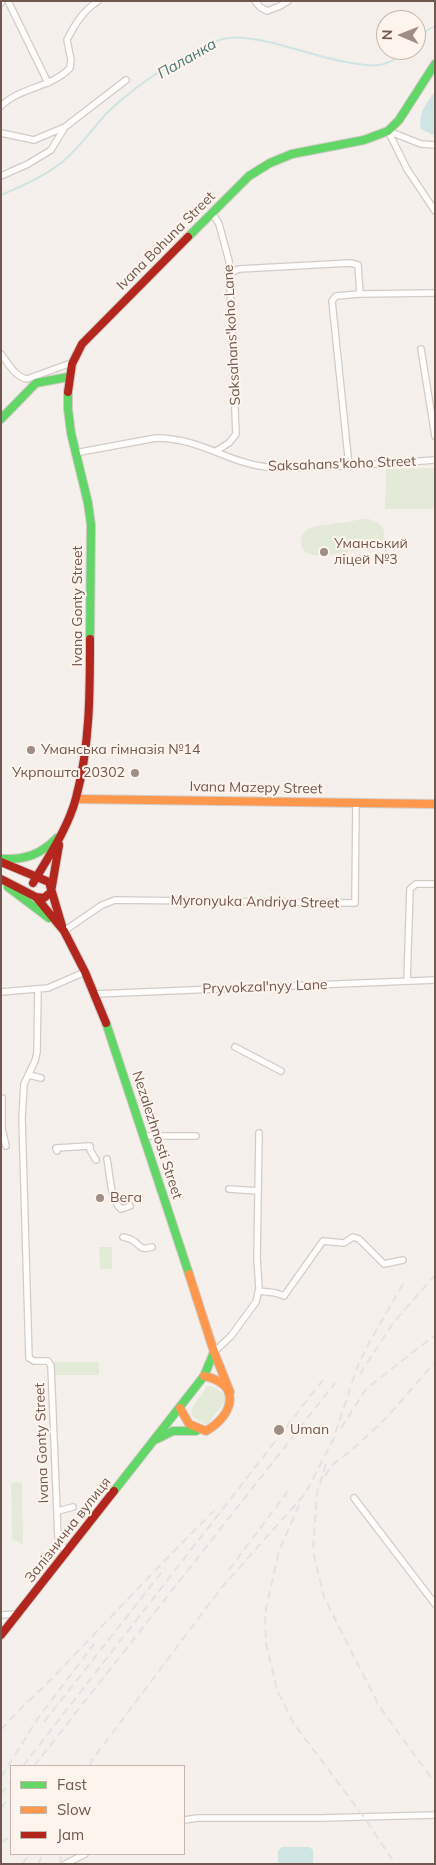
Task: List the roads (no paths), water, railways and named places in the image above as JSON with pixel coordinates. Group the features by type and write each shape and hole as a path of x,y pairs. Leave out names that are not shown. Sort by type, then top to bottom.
{"main road":[{"path":"388,131 399,120 435,64"},
{"name":"Ivana Bohuna Street","path":"68,377 71,363 82,344 248,176 270,164 312,149 364,140 388,131"},
{"path":"1,419 36,383 68,377"},
{"name":"Ivana Gonty Street","path":"38,879 62,833 76,800 89,725 92,562 90,511 75,453 68,398 68,377"},
{"name":"Ivana Mazepy Street","path":"76,800 94,798 435,804"},
{"name":"Ivana Gonty Street","path":"1,861 17,860 38,854 62,833"},
{"name":"Ivana Gonty Street","path":"52,889 62,833"},
{"path":"1,861 50,883 52,889 46,898 36,897 32,891 38,879"},
{"name":"Nezalezhnosti Street","path":"1,880 48,916 64,931"},
{"name":"Nezalezhnosti Street","path":"1,880 36,897 64,931 86,972 106,1022 214,1352"},
{"name":"Nezalezhnosti Street","path":"52,889 64,931"},
{"path":"206,1431 191,1426 184,1419 180,1408 204,1376 214,1352"},
{"path":"155,1440 173,1431 206,1431 216,1424 229,1406 230,1392 214,1352"},
{"path":"204,1376 222,1380 230,1392"},
{"name":"Залізнична вулиця","path":"1,1635 180,1408"}],"street":[{"path":"8,1 48,83"},
{"path":"1,106 22,92 48,83 70,68 72,60 67,40 78,20 98,1"},
{"path":"255,1 267,11 288,1"},
{"path":"1,133 34,140 65,127 126,80"},
{"path":"1,176 28,164 51,150 65,127"},
{"path":"388,131 407,139 435,145"},
{"path":"388,131 407,169 435,212"},
{"name":"Saksahansʹkoho Lane","path":"212,213 219,224 229,261 228,274 236,434 230,442 216,451"},
{"path":"228,274 239,269 350,263 358,265 360,294"},
{"path":"349,466 332,301 336,296 360,294 435,293"},
{"path":"421,349 435,436"},
{"path":"1,354 14,372 21,378 27,379 71,363"},
{"name":"Saksahansʹkoho Street","path":"75,453 156,438 184,440 254,465 269,467 349,466 435,460"},
{"name":"Myronyuka Andriya Street","path":"64,931 102,905 115,900 355,903 356,803"},
{"path":"407,982 410,889 416,884 435,884"},
{"path":"1,992 48,988 86,972"},
{"name":"Pryvokzalʹnyy Lane","path":"95,994 435,980"},
{"name":"Ivana Gonty Street","path":"38,990 37,1052 22,1094 29,1358 34,1361 48,1361 51,1366 58,1537 66,1554"},
{"path":"235,1047 281,1071"},
{"path":"28,1075 41,1078"},
{"path":"2,1098 2,1129 6,1146"},
{"path":"214,1352 231,1336 256,1302 259,1291 258,1191 260,1133"},
{"path":"144,1136 196,1136"},
{"path":"57,1151 56,1148 90,1146 90,1150 96,1160"},
{"path":"107,1159 117,1205 121,1209 130,1206"},
{"path":"229,1189 258,1191"},
{"path":"123,1237 132,1240 139,1247 147,1249 152,1247"},
{"path":"259,1291 284,1296 322,1241 344,1242 353,1237 359,1239 384,1264 403,1260"},
{"path":"354,1498 435,1604"},
{"path":"58,1511 73,1508"},
{"path":"1,1615 18,1614"},
{"path":"185,1820 198,1818 321,1818 435,1815"},
{"path":"65,1864 82,1855"}],"waterway":[{"name":"Паланка","path":"426,31 435,26"},
{"name":"Паланка","path":"1,195 32,181 61,163 110,110 149,78 199,48 215,42 236,37 259,40 345,62 371,66 381,65 392,60"}],"railway":[{"path":"360,1374 393,1323 435,1275"},
{"path":"90,1765 92,1760 222,1587 305,1494 333,1440 357,1368 365,1350 403,1284"},
{"path":"341,1428 366,1389 435,1335"},
{"path":"325,1476 332,1465 352,1450 387,1417 435,1362"},
{"path":"24,1765 326,1376"},
{"path":"35,1765 335,1383"},
{"path":"326,1464 317,1493 313,1551 324,1597 379,1706 435,1783"},
{"path":"229,1570 288,1491"},
{"path":"299,1505 279,1551 265,1613 266,1643 277,1690 294,1724 364,1817 395,1864"},
{"path":"1,1730 214,1511"},
{"path":"44,1722 165,1568"},
{"path":"1,1777 38,1718 94,1644"},
{"path":"1,1794 10,1782"},
{"path":"1,1808 10,1797"},
{"path":"1,1843 10,1837"},
{"path":"22,1864 29,1855"},
{"path":"38,1864 42,1855"},
{"path":"60,1864 61,1855"}],"place":[{"name":"Уманський ліцей №3","path":"324,552"},
{"name":"Уманська гімназія №14","path":"31,750"},
{"name":"Укрпошта 20302","path":"135,773"},
{"name":"Вега","path":"100,1198"},
{"name":"Uman","path":"279,1430"}]}
